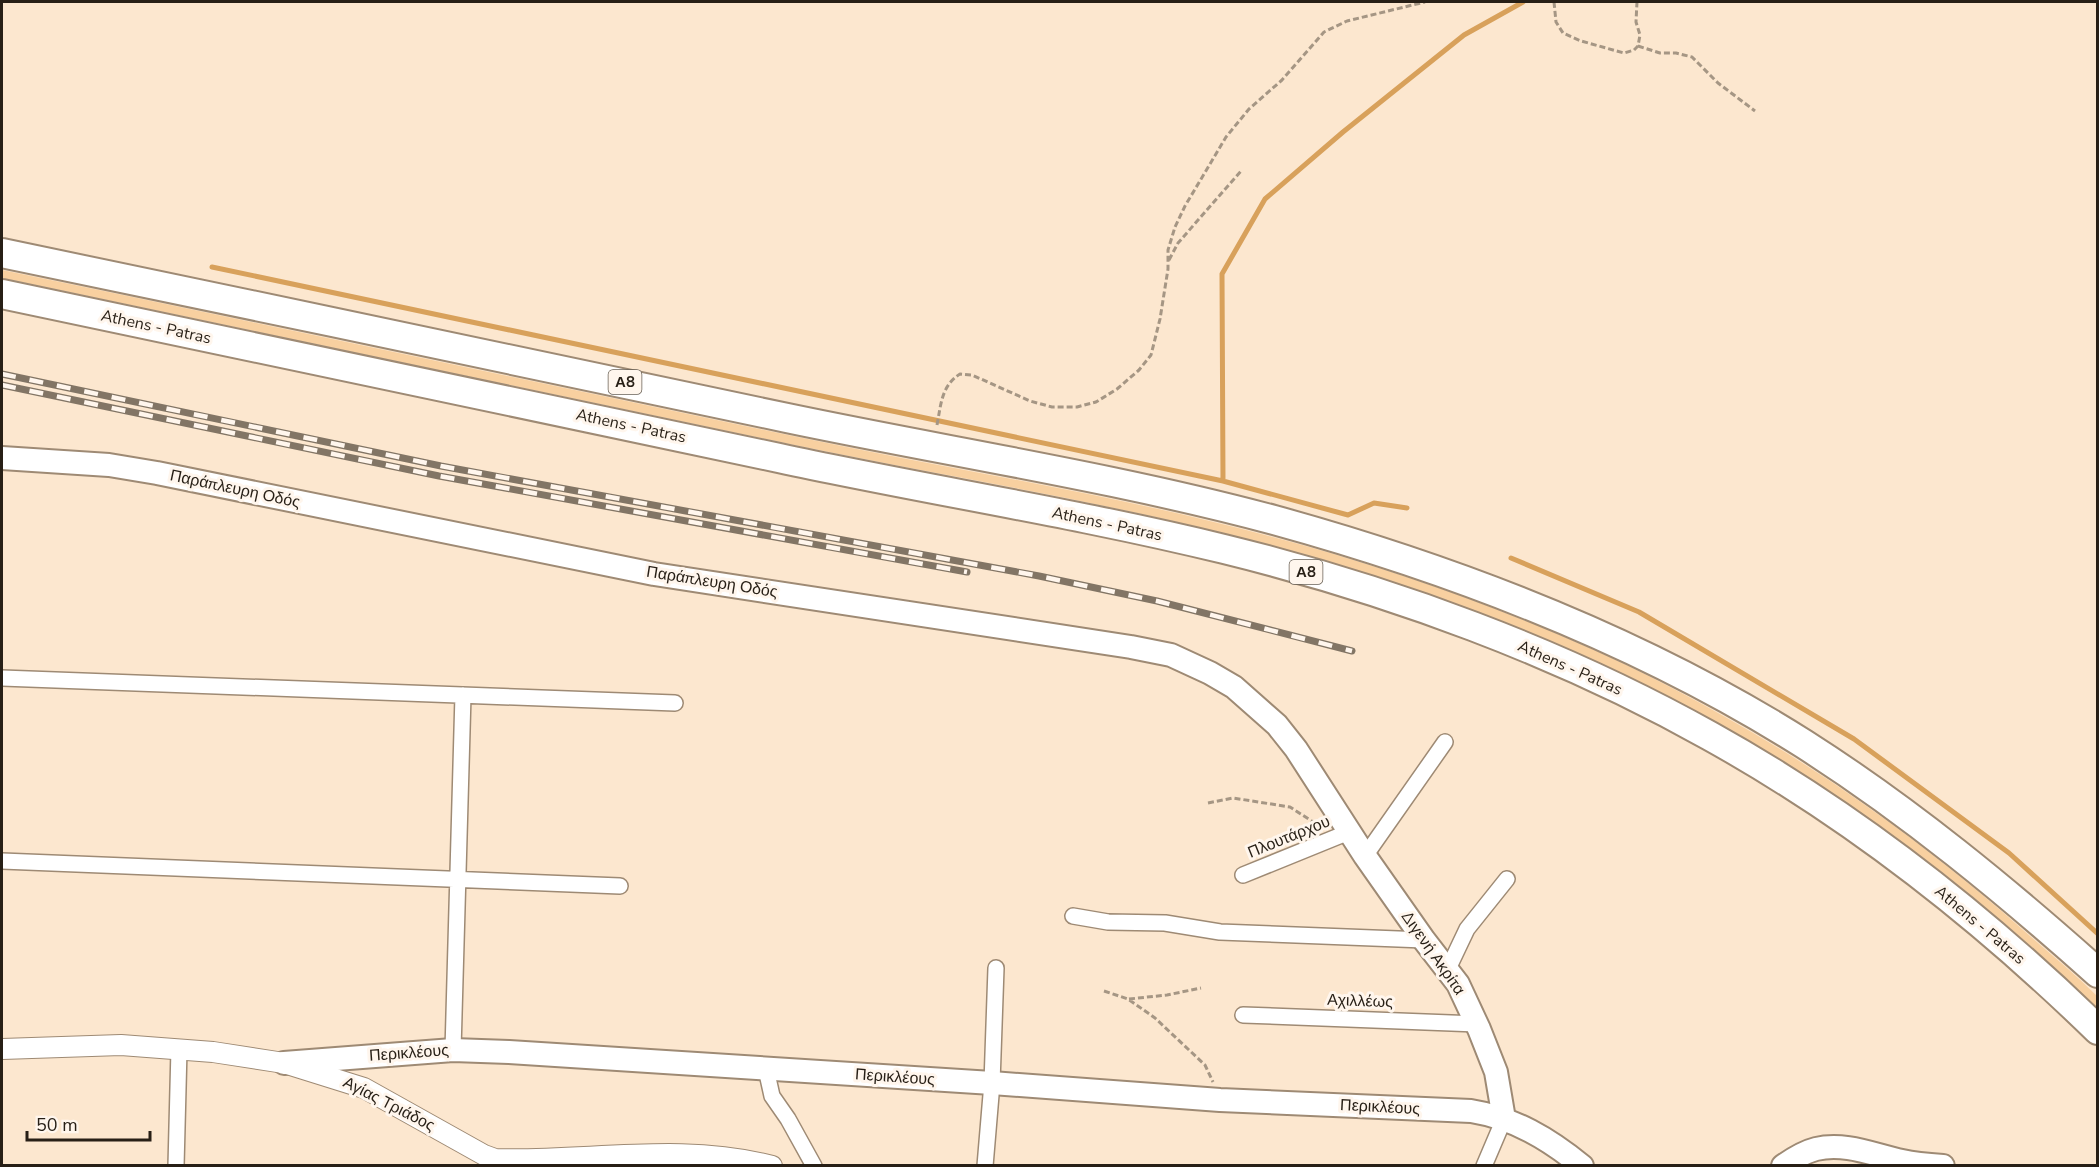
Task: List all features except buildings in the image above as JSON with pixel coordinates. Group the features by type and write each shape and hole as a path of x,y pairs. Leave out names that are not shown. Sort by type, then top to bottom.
{"highway":[{"name":"Α8","path":"2,253 800,421 1152,491 1311,531 1470,582 1577,625 1652,660 1736,704 1804,744 1891,803 1957,852 2097,973"},
{"name":"Athens - Patras","path":"2,294 622,423 802,463 1145,531 1262,559 1419,608 1533,650 1606,683 1713,737 1783,779 1882,847 1947,896 2008,948 2097,1030"}],"main road":[{"name":"Παράπλευρη Οδός","path":"2,458 109,465 157,472 654,574 1107,643 1171,656 1210,673 1234,687 1277,725 1296,749 1342,835"},
{"name":"Διγενή Ακρίτα","path":"1342,835 1365,856 1458,984 1496,1072 1504,1119"},
{"name":"Περικλέους","path":"284,1063 453,1050 992,1083 1220,1100 1471,1111 1504,1119"},
{"path":"1504,1119 1539,1134 1582,1166"},
{"path":"1783,1166 1816,1149 1842,1148 1863,1150 1901,1161 1943,1166"}],"street":[{"path":"2,678 675,703"},
{"path":"453,1050 463,695"},
{"path":"1365,856 1445,742"},
{"name":"Πλουτάρχου","path":"1243,875 1342,835"},
{"path":"2,861 620,886"},
{"path":"1448,969 1467,928 1507,879"},
{"path":"1073,916 1108,922 1165,923 1220,932 1424,940"},
{"path":"984,1166 992,1083 996,968"},
{"name":"Αχιλλέως","path":"1243,1015 1477,1024"},
{"name":"Αγίας Τριάδος","path":"2,1049 109,1045 179,1048 284,1063 364,1088 495,1159 603,1155 699,1155 739,1158 772,1166"},
{"path":"176,1166 179,1048"},
{"path":"766,1069 772,1096 788,1119 814,1166"},
{"path":"1484,1166 1504,1119"}],"path":[{"path":"937,425 944,392 951,380 960,374 972,375 1030,401 1052,407 1077,407 1096,402 1117,389 1139,370 1151,355 1157,337 1168,250 1185,206 1226,137 1249,109 1282,80 1324,32 1347,21 1425,2"},
{"path":"1554,2 1556,22 1563,33 1581,41 1624,53 1638,46 1660,53 1676,53 1692,57 1718,83 1755,111"},
{"path":"1637,2 1636,22 1640,35 1638,46"},
{"path":"1168,262 1178,243 1241,171"},
{"path":"1208,803 1233,798 1290,807 1342,835"},
{"path":"1128,999 1201,988"},
{"path":"1104,992 1128,999 1155,1018 1205,1065 1220,1100"}],"shaded area":[{"path":"2,270 848,447 1147,506 1265,535 1444,590 1560,635 1673,688 1768,741 1807,766 1922,847 1995,905 2097,996 2097,1009 1979,902 1917,853 1786,763 1648,686 1534,634 1450,602 1320,560 1178,522 789,444 2,278"}],"waterway":[{"path":"1223,481 1222,274 1265,199 1343,132 1464,35 1523,2"},
{"path":"212,267 1223,481 1348,515 1374,503 1407,508"},
{"path":"1511,558 1639,612 1854,739 2009,853 2098,934"}],"railway":[{"path":"2,374 441,466 1039,576 1157,601 1352,651"},
{"path":"2,385 439,476 967,572"}]}
